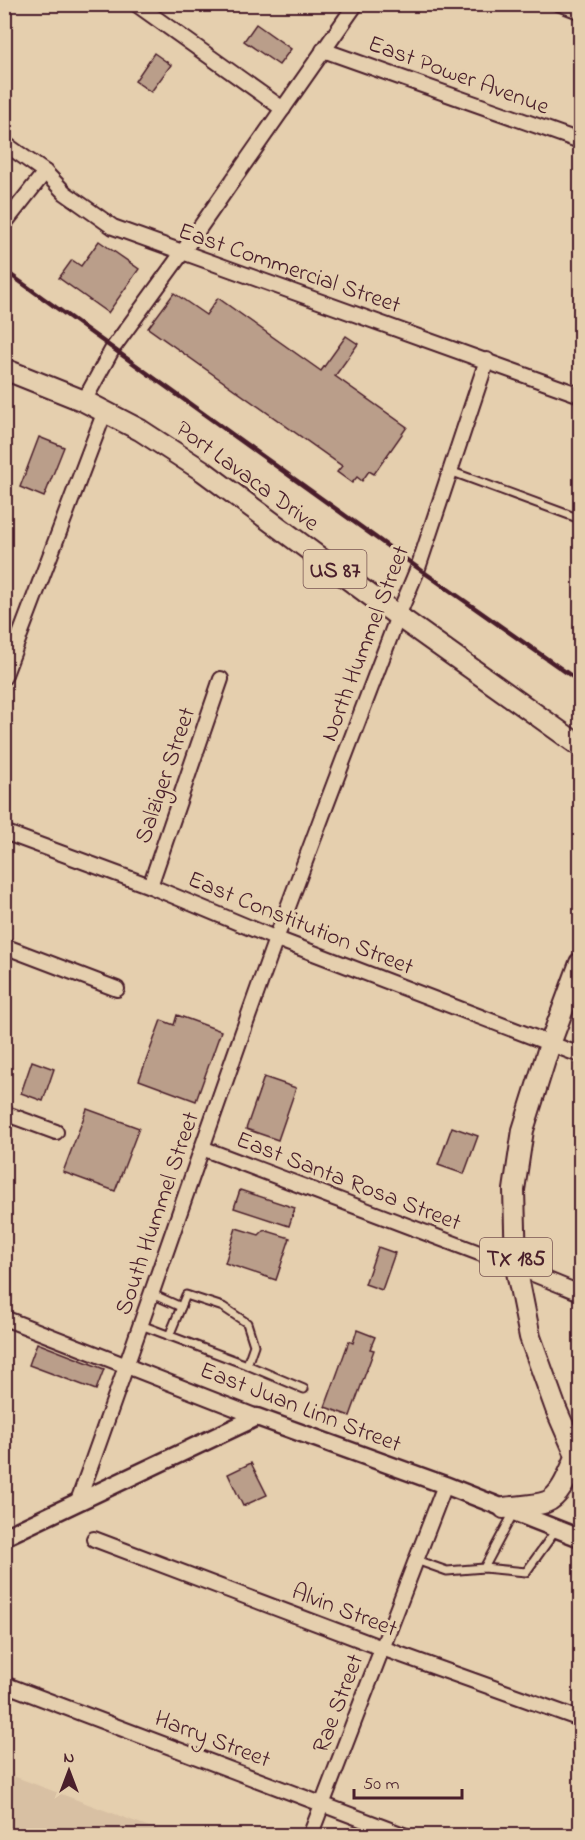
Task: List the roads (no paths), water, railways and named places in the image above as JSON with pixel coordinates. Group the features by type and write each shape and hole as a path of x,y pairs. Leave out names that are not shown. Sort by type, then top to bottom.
{"main road":[{"name":"US 87","path":"4,369 84,401"},
{"name":"Port Lavaca Drive","path":"84,401 140,430 203,471 398,616 580,746"},
{"name":"TX 185","path":"579,1460 556,1409 530,1337 516,1267 514,1190 523,1130 550,1044 580,963"},
{"path":"509,1510 546,1502 556,1495 579,1460"}],"street":[{"path":"136,4 283,109"},
{"path":"84,401 113,348 356,4"},
{"name":"East Power Avenue","path":"323,50 580,141"},
{"name":"East Commercial Street","path":"4,143 45,172 65,193 113,227 580,394"},
{"path":"4,224 45,172"},
{"name":"North Hummel Street","path":"277,939 418,568 486,360"},
{"path":"4,677 105,411"},
{"name":"Salziger Street","path":"150,885 221,679"},
{"name":"East Constitution Street","path":"4,832 150,885 277,939 580,1055"},
{"name":"South Hummel Street","path":"78,1501 277,939"},
{"path":"4,946 117,988"},
{"path":"4,1113 56,1132"},
{"name":"East Santa Rosa Street","path":"202,1149 580,1293"},
{"name":"East Juan Linn Street","path":"4,1318 257,1417 445,1485 580,1538"},
{"path":"4,1537 257,1417"},
{"name":"Rae Street","path":"310,1836 445,1485"},
{"name":"Alvin Street","path":"94,1539 382,1648 580,1719"},
{"name":"Harry Street","path":"4,1684 406,1836"}],"lane":[{"path":"551,4 580,15"},
{"path":"450,471 580,519"},
{"path":"152,1294 181,1306"},
{"path":"169,1336 186,1295 223,1307 247,1323 254,1345 247,1365"},
{"path":"141,1325 304,1389"},
{"path":"484,1568 509,1510"},
{"path":"416,1560 447,1571 484,1568 526,1572 557,1529"}],"railway":[{"path":"4,270 580,682"}]}
